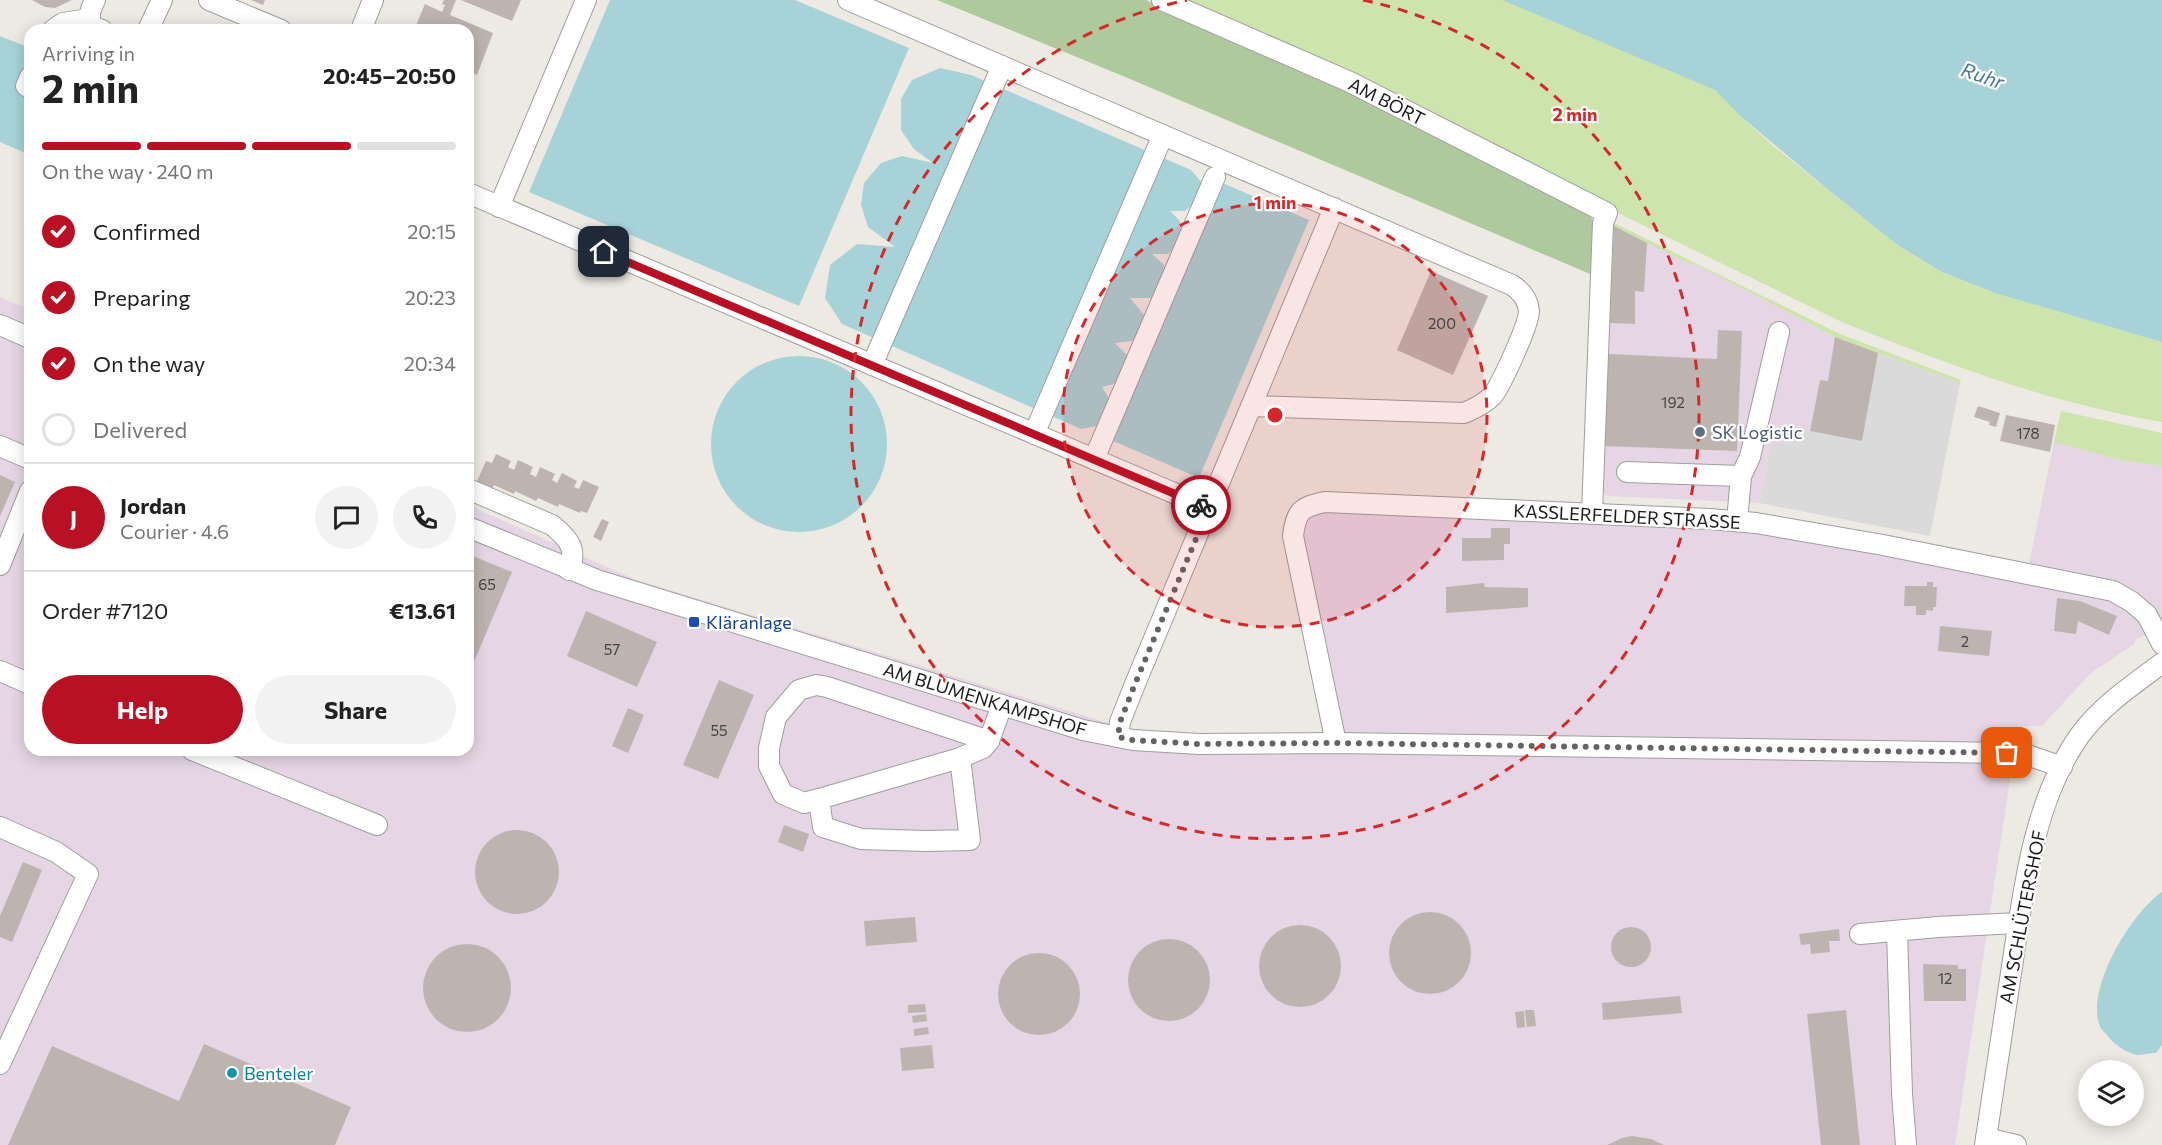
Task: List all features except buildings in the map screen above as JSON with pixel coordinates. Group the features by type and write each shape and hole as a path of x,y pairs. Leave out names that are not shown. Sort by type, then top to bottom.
{"street":[{"path":"151,24 162,0"},
{"path":"209,0 267,24"},
{"path":"363,24 373,0"},
{"path":"500,207 586,0"},
{"path":"848,0 1512,285 1522,292 1527,302 1529,312 1526,324 1500,384 1492,396 1478,407 1464,413 1251,406"},
{"name":"AM BÖRT","path":"1162,0 1350,82 1607,213 1603,223 1592,513"},
{"path":"62,24 95,16"},
{"path":"872,365 1002,66"},
{"path":"1034,434 1163,135"},
{"path":"1094,459 1215,177"},
{"path":"474,196 1209,508"},
{"path":"1118,737 1120,722 1135,684 1334,208"},
{"path":"0,325 24,335"},
{"path":"1737,521 1741,476 1750,457 1779,332"},
{"path":"0,446 24,456"},
{"path":"1627,472 1741,476"},
{"path":"474,492 552,525 563,534 571,547 574,558 569,570"},
{"name":"KASSLERFELDER STRASSE","path":"1336,743 1293,536 1299,512 1308,506 1325,502 1737,521 1852,539 2113,591 2132,602 2146,615 2162,644"},
{"path":"0,565 24,505"},
{"name":"AM BLUMENKAMPSHOF","path":"474,529 597,580 1083,730 1132,740 1199,744 1336,743 2007,753 2030,756 2062,767"},
{"name":"AM SCHLÜTERSHOF","path":"1985,1142 2018,923 2033,846 2044,808 2062,767 2082,733 2109,702 2162,663"},
{"path":"0,671 24,681"},
{"path":"989,741 816,685 799,690 777,717 769,748 769,766 783,794 804,803 960,758 983,748 989,741 1002,705"},
{"path":"207,756 377,825"},
{"path":"819,799 823,827 861,839 970,840 960,758"},
{"path":"0,827 56,852 88,874 0,1064"},
{"path":"1860,934 2018,923"},
{"path":"1897,931 1902,1093 1906,1145"},
{"path":"1985,1142 2016,1145"}],"shaded area":[{"path":"1614,226 1690,264 1693,263 1835,337 1878,353 1872,389 1820,380 1810,431 1794,428 1785,435 1782,445 1771,443 1759,503 1608,496 1603,493"},
{"path":"0,297 24,307 24,756 474,756 474,508 636,580 1175,743 1336,743 1293,536 1308,506 1756,523 2027,574 2054,442 2120,460 2162,466 2162,629 2136,639 2134,644 2090,674 2042,726 2018,726 1955,1145 0,1145"},
{"path":"1878,353 1960,383 1930,536 1759,503 1771,443 1794,427 1862,441"}],"green space":[{"path":"937,0 1146,0 1350,90 1589,213 1594,223 1595,276 1123,76"},
{"path":"1180,0 1502,0 1698,82 1715,90 1772,145 1896,244 1942,272 1995,293 2162,342 2162,422 2040,394 1961,368 1844,323"},
{"path":"1612,222 1840,334 1961,380 1960,383 1835,337 1693,263 1690,264 1614,227 1603,493 1599,491"},
{"path":"2061,411 2162,433 2162,466 2120,460 2054,442"}],"water":[{"path":"610,0 795,0 909,48 799,306 529,192"},
{"name":"Ruhr","path":"1502,0 2162,0 2162,342 1995,293 1942,272 1896,244 1739,115 1715,90"},
{"path":"0,36 24,46 24,152 0,142"},
{"path":"940,68 971,75 1191,170 1202,183 1199,199 1185,211 1170,211 1180,221 1182,239 1168,254 1152,254 1164,265 1163,286 1151,298 1130,298 1144,315 1144,329 1132,341 1115,343 1128,356 1127,371 1114,384 1102,387 1108,397 1109,413 1097,426 1081,429 842,324 825,298 830,265 857,244 895,247 868,227 861,205 864,183 881,163 902,156 933,163 914,149 901,130 901,99 912,80"},
{"path":"1220,182 1309,220 1199,478 1111,440"},
{"path":"799,356 816,357 833,362 862,381 881,410 886,427 886,461 881,478 862,507 833,526 816,531 799,532 782,531 765,526 736,507 717,478 712,461 711,444 712,427 717,410 736,381 765,362 782,357"},
{"path":"2162,892 2162,1045 2156,1053 2137,1055 2116,1045 2100,1027 2097,1008 2106,971 2115,951 2138,916"}],"way so far":[{"path":"1201,505 1209,508 1135,684 1120,722 1118,737 1199,744 1336,743 2007,753"}],"place":[{"name":"SK Logistic","path":"1700,432"},
{"name":"Kläranlage","path":"694,622"},
{"name":"Benteler","path":"232,1073"}],"route":[{"path":"604,252 1201,505"}]}
